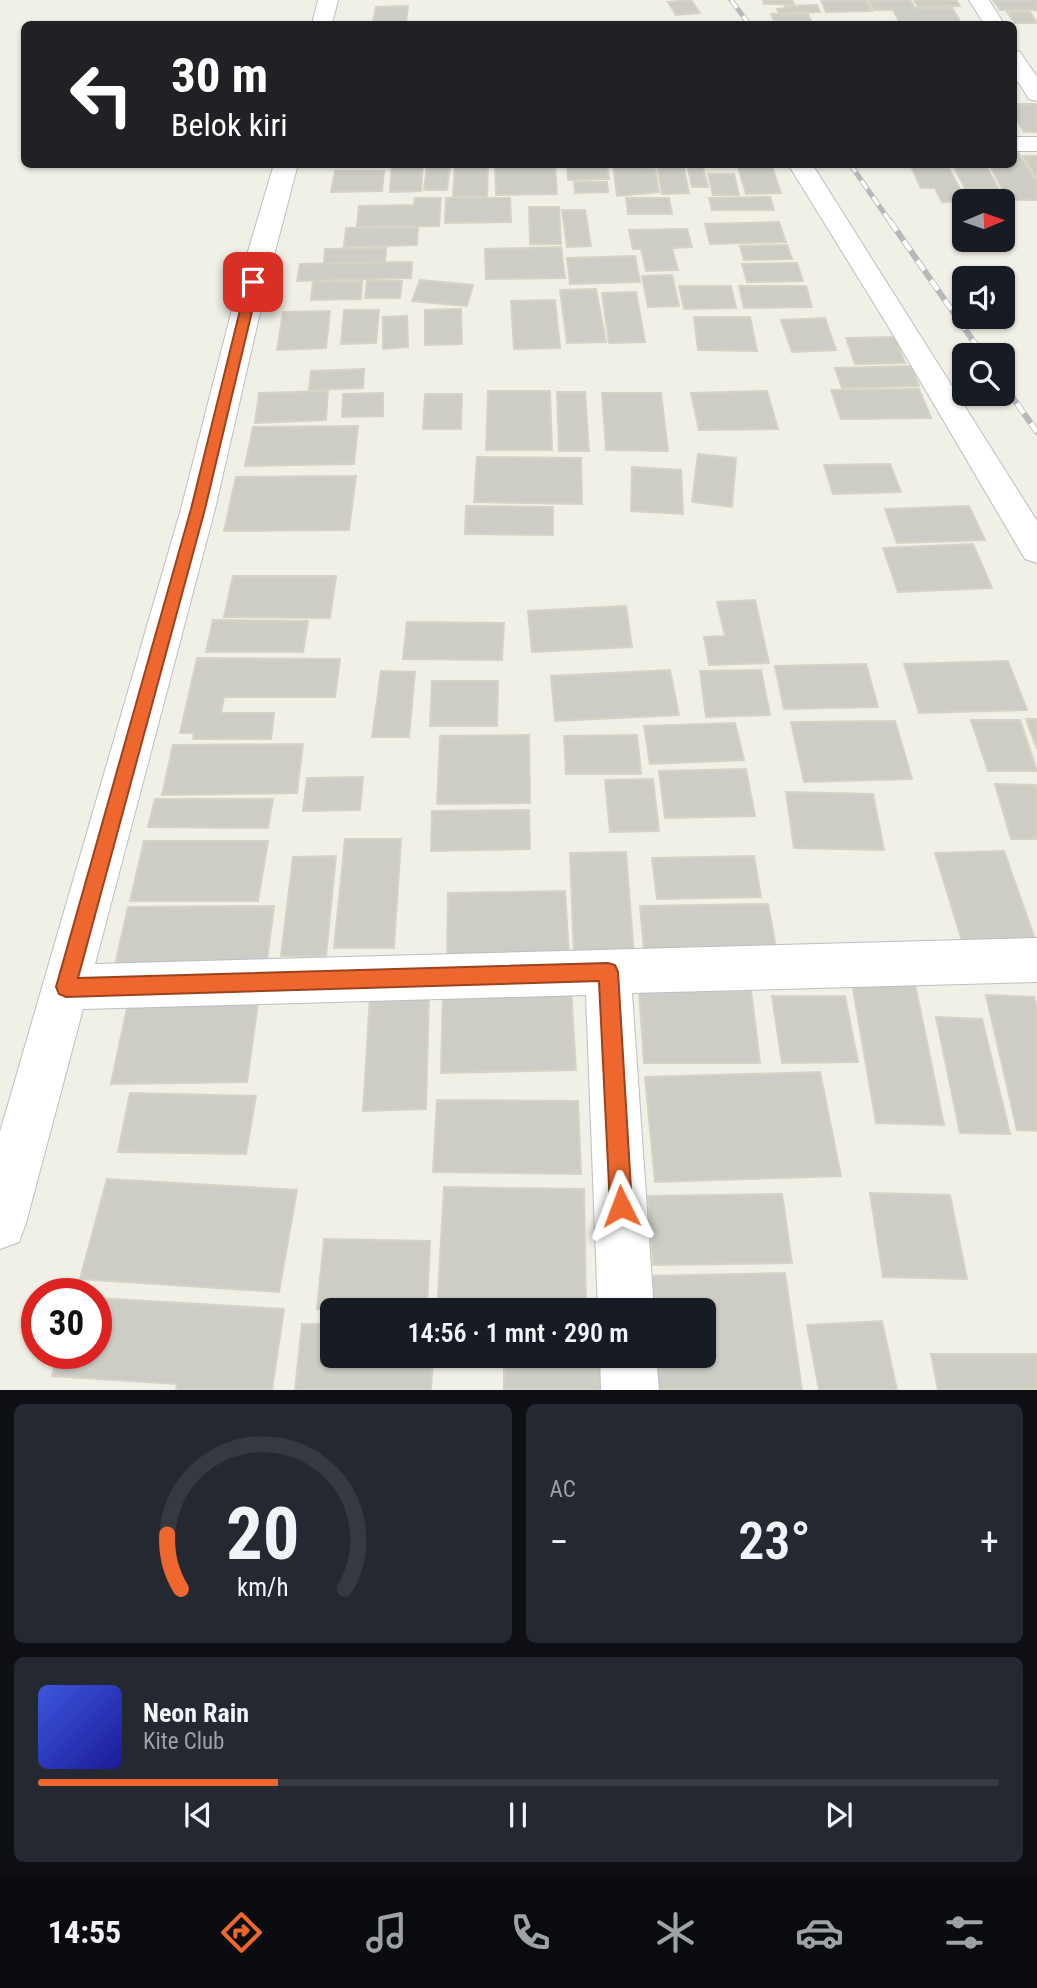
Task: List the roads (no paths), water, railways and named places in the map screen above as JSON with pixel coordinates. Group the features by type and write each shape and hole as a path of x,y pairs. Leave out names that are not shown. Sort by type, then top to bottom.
{"street":[{"path":"322,21 328,0"},
{"path":"979,0 992,21"},
{"path":"1017,62 1037,94"},
{"path":"1017,144 1037,144"},
{"path":"0,1223 198,509 253,282 285,168"},
{"path":"803,168 902,326 1037,550"},
{"path":"66,987 1037,960"},
{"path":"608,972 625,1298"},
{"path":"629,1368 630,1390"}],"railway":[{"path":"731,0 747,21"},
{"path":"853,168 891,223"},
{"path":"890,221 975,343"},
{"path":"1015,401 1037,432"}]}
